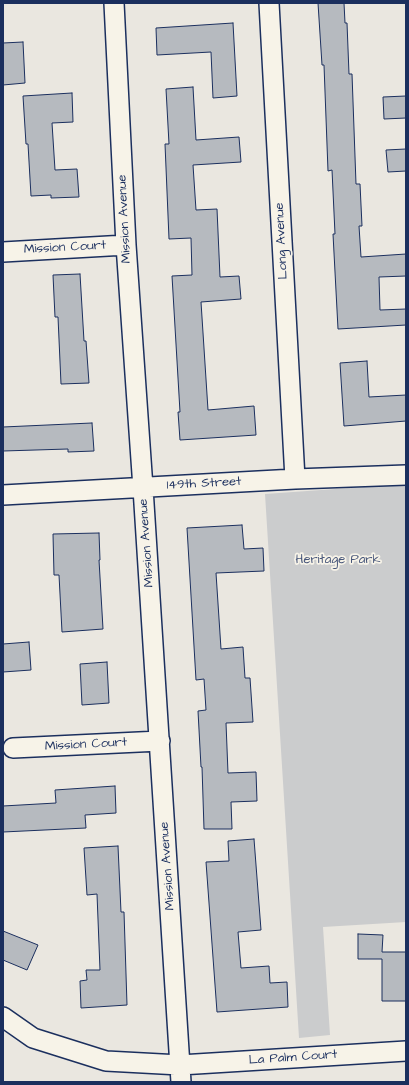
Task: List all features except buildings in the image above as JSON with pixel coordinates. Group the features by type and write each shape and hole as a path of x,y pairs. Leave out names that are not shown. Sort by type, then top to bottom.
{"street":[{"name":"Mission Avenue","path":"114,3 126,245 181,1073"},
{"name":"Long Avenue","path":"269,3 295,479"},
{"name":"Mission Court","path":"3,252 126,245"},
{"name":"149th Street","path":"3,496 295,479 406,475"},
{"name":"Mission Court","path":"13,748 160,741"},
{"name":"La Palm Court","path":"3,1017 33,1038 106,1061 181,1073 406,1051"}],"green space":[{"name":"Heritage Park","path":"406,484 406,922 323,927 330,1035 299,1038 265,494"}]}
